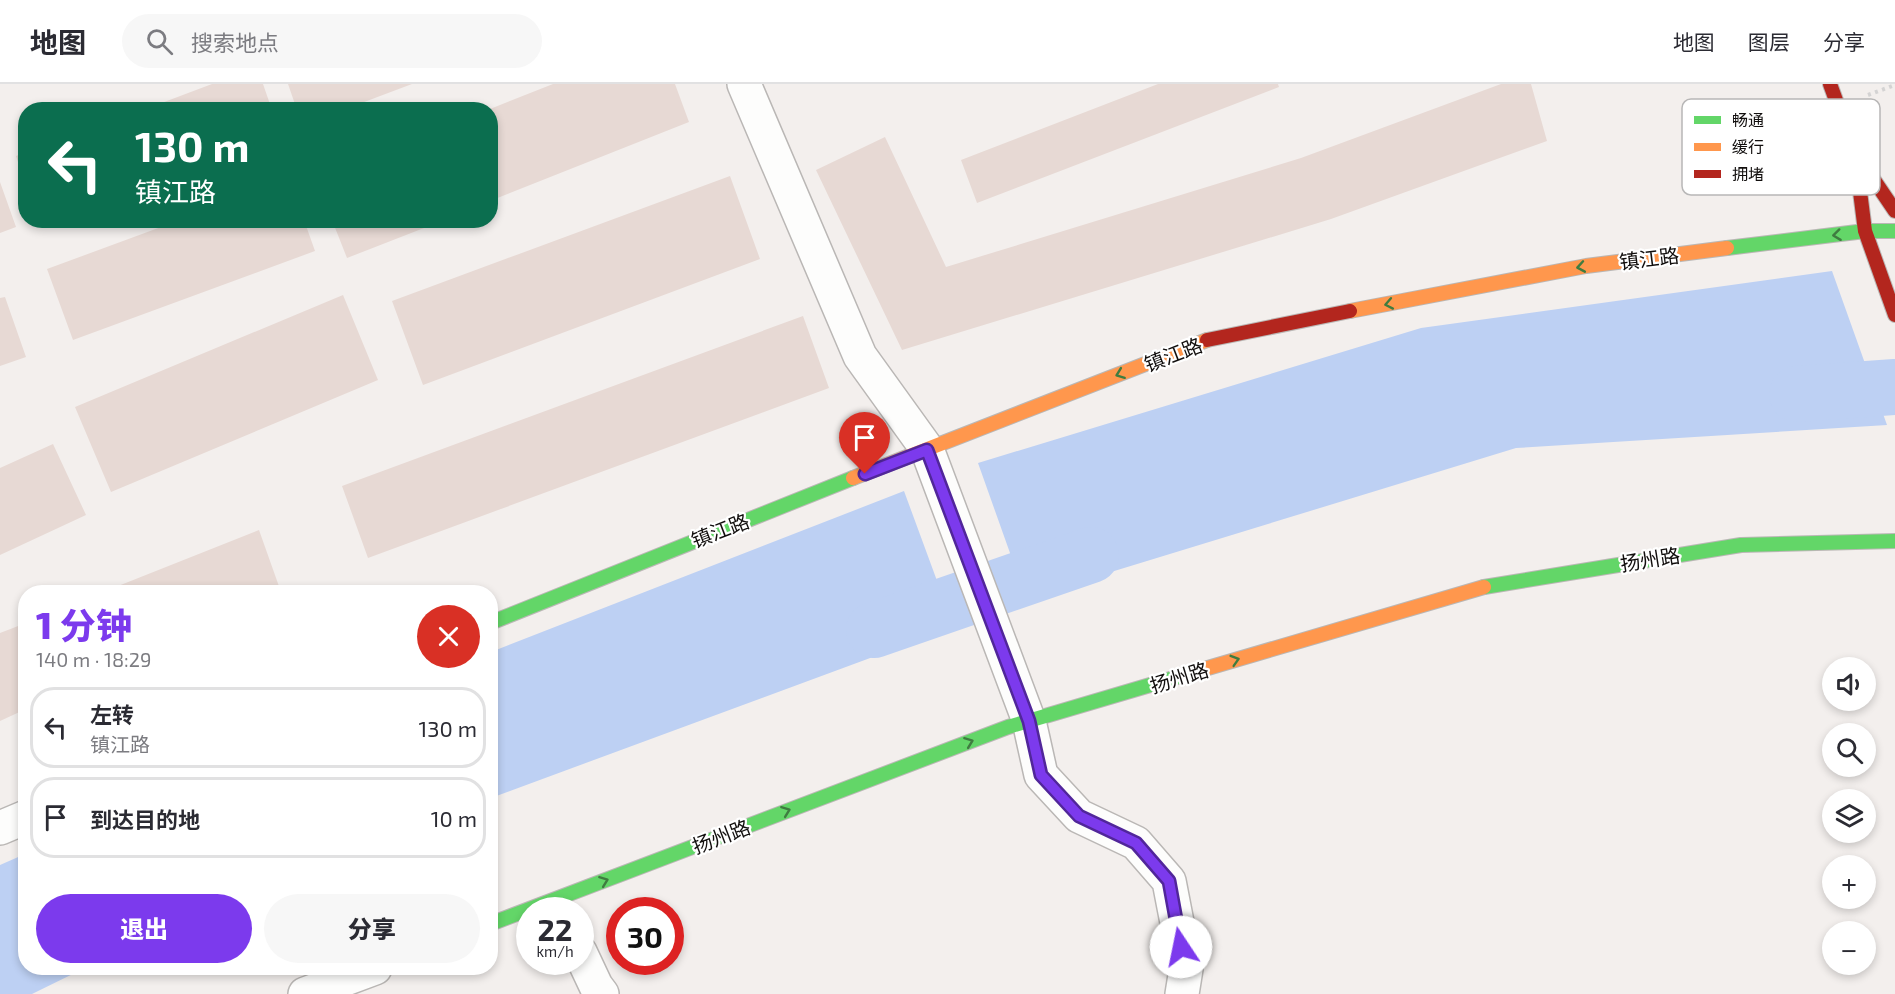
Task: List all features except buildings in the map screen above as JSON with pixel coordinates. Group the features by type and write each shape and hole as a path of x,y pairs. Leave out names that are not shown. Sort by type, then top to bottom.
{"street":[{"path":"744,84 860,356 927,450 1029,721 1041,775 1079,816 1136,843 1169,881 1186,969 1182,994"},
{"path":"1830,84 1836,99"},
{"path":"1880,189 1895,211"},
{"path":"1860,195 1864,231 1895,315"},
{"name":"镇江路","path":"498,620 699,538 1218,336 1586,266 1864,231 1895,231"},
{"name":"扬州路","path":"579,897 1029,721 1489,585 1741,544 1895,541"},
{"path":"0,828 18,820"},
{"name":"扬州路","path":"498,922 516,917"},
{"path":"305,994 356,975"},
{"path":"591,975 602,994"}],"water":[{"path":"1832,271 1887,425 1516,448 1026,598 978,463 1421,328"},
{"path":"904,491 954,627 498,795 498,649"},
{"path":"18,857 18,975 71,975 32,994 0,994 0,865"}],"waterway":[{"path":"1797,394 1895,387"},
{"path":"874,630 1091,555"}],"traffic: fast":[{"path":"1727,248 1865,231 1895,231"},
{"path":"498,620 853,478"},
{"path":"1484,587 1741,545 1895,541"},
{"path":"498,921 1008,727 1201,670"}],"traffic: slow":[{"path":"1350,311 1586,266 1727,248"},
{"path":"853,478 1207,340"},
{"path":"1201,670 1484,587"}],"traffic: jam":[{"path":"1830,84 1836,99"},
{"path":"1880,189 1895,211"},
{"path":"1860,195 1865,231 1895,315"},
{"path":"1207,340 1350,311"}],"route":[{"path":"865,474 927,450 1029,721 1041,775 1079,816 1136,843 1169,881 1181,947"}]}
